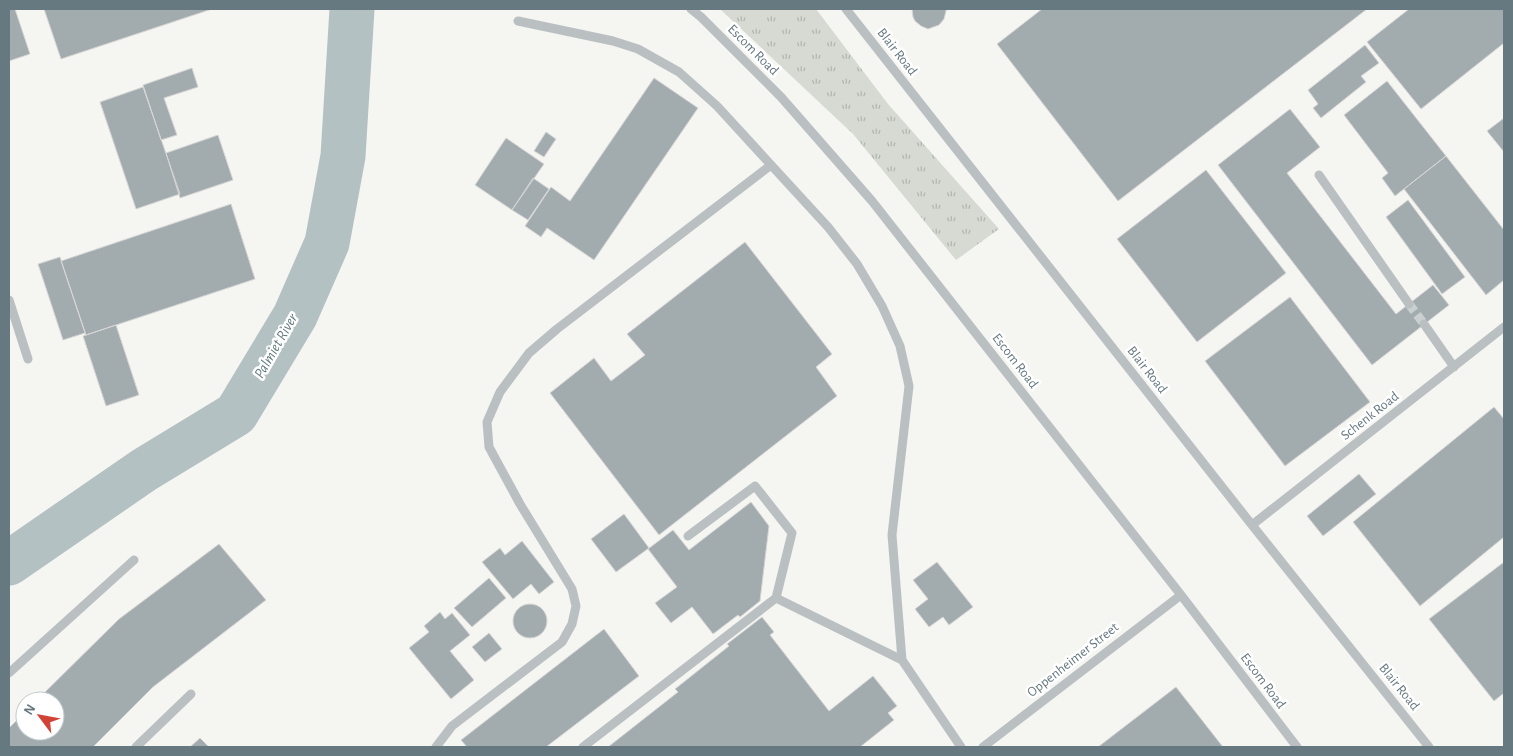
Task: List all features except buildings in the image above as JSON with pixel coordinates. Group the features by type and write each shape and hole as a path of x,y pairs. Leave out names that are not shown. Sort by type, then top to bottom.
{"street":[{"name":"Escom Road","path":"691,9 781,97 872,200 1181,595 1292,745"},
{"name":"Blair Road","path":"846,9 1252,525 1430,747"},
{"path":"518,21 613,41 638,49 679,72 717,106 828,227 857,264 882,306 900,346 909,386 892,535 902,660 961,747"},
{"path":"436,747 452,726 562,642 572,624 576,606 572,589 520,504 489,447 487,422 500,392 529,353 536,347 771,165"},
{"path":"1318,176 1409,304"},
{"path":"9,300 13,329 28,359"},
{"path":"1424,324 1454,367"},
{"name":"Schenk Road","path":"1252,525 1504,327"},
{"path":"583,747 776,598 792,533 755,486 688,536"},
{"path":"9,673 134,560"},
{"name":"Oppenheimer Street","path":"983,747 1181,595"},
{"path":"776,598 902,660"},
{"path":"136,747 191,694"}],"green space":[{"path":"720,9 816,9 888,104 999,229 956,260 853,134"}],"waterway":[{"name":"Palmiet River","path":"9,563 144,470 236,414 295,316 327,243 343,156 352,9"}],"tunnel":[{"path":"1409,304 1424,324"}]}
